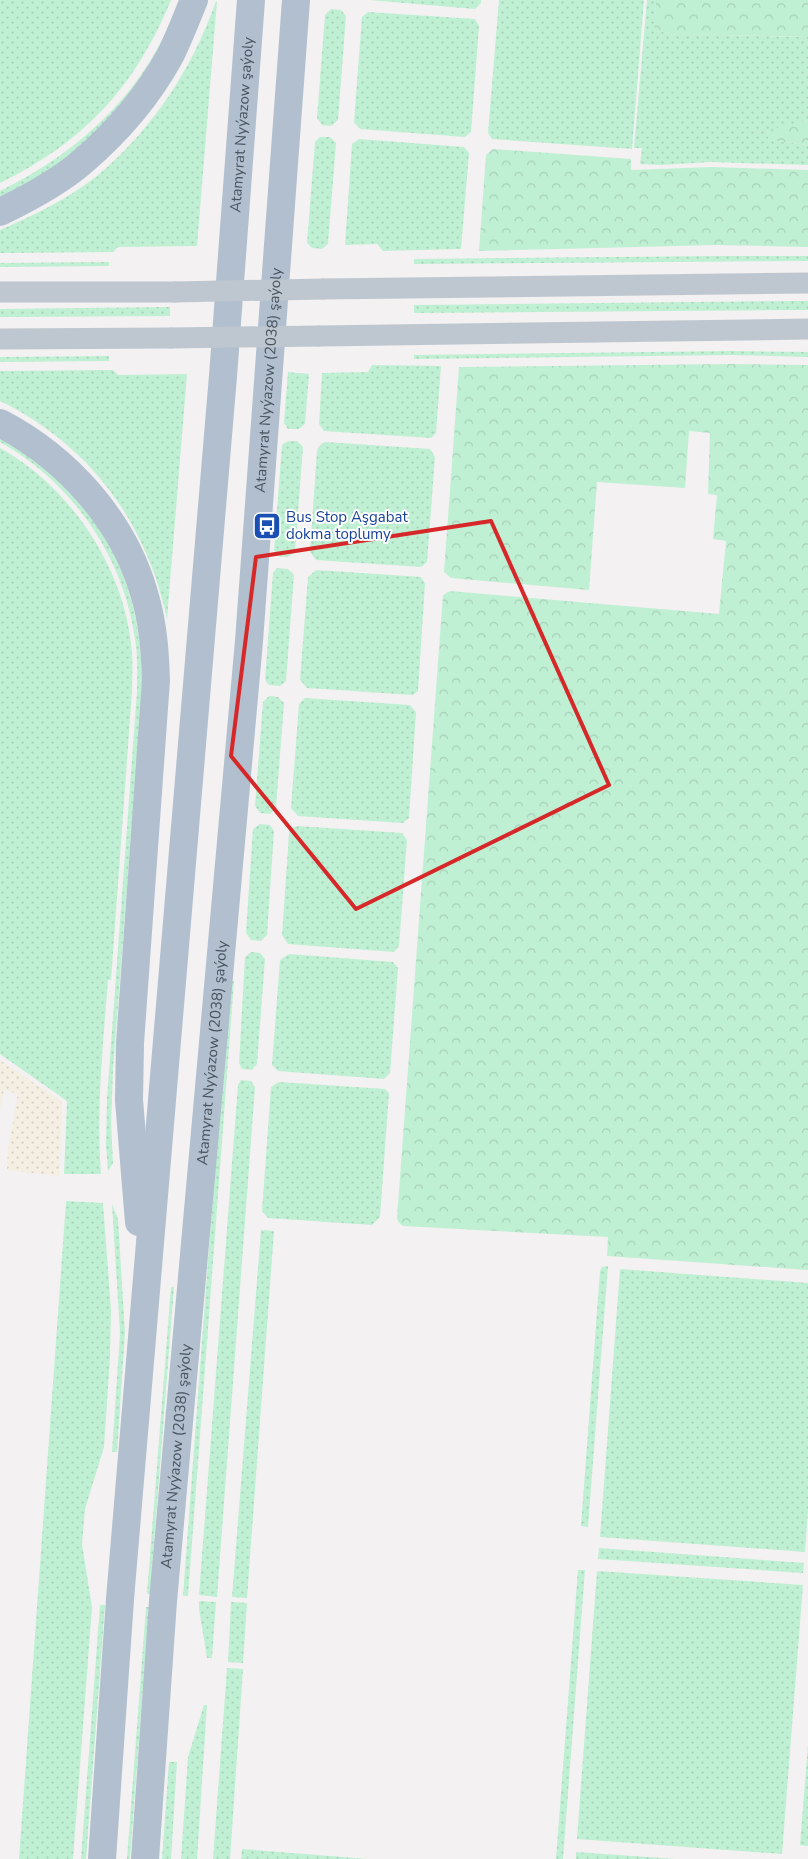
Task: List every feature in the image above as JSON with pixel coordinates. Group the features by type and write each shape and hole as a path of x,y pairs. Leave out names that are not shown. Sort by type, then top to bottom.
{"main road":[{"path":"0,212 31,196 81,163 118,127 153,83 170,56 194,0"},
{"name":"Atamyrat Nyýazow şaýoly","path":"146,1287 223,376 251,0"},
{"name":"Atamyrat Nyýazow (2038) şaýoly","path":"144,1859 163,1601 249,641 296,0"},
{"path":"0,423 42,448 69,470 106,514 133,560 144,593 155,646 156,680 129,1072 131,1145 146,1287 102,1859"}],"street":[{"path":"0,292 175,292 808,283"},
{"path":"0,339 808,329"}],"highlighted area":[{"path":"491,521 609,785 356,909 231,756 256,557"}],"green space":[{"path":"0,0 171,0 157,31 141,59 104,108 82,130 58,149 0,183"},
{"path":"179,0 185,0 144,79 89,141 44,174 0,197 0,191 58,157 109,114 131,89 150,61 166,32"},
{"path":"369,0 481,0 481,3 475,9"},
{"path":"499,0 644,0 632,149 492,139 488,133"},
{"path":"647,0 656,0 655,31 679,34 808,37 808,121 766,131 770,140 808,145 808,165 711,162 661,165 640,164 642,148 634,148"},
{"path":"656,0 808,0 808,37 679,34 654,31"},
{"path":"216,1 197,246 118,247 113,252 0,253 0,230 50,206 86,184 136,139 183,74 207,26"},
{"path":"331,9 341,10 346,16 338,120 331,126 322,125 317,118 325,15"},
{"path":"368,12 475,19 479,26 471,132 465,137 360,129 354,122 362,17"},
{"path":"808,121 808,145 769,140 766,130"},
{"path":"320,137 330,137 336,143 328,244 322,249 312,248 307,243 315,142"},
{"path":"359,139 464,147 469,153 461,249 383,251 377,244 345,245 352,144"},
{"path":"493,149 631,159 631,170 712,167 808,170 808,247 717,245 479,251 486,155"},
{"path":"808,256 808,261 414,264 414,259"},
{"path":"109,262 109,266 0,267 0,263"},
{"path":"808,301 808,310 414,313 414,305"},
{"path":"170,307 170,316 0,317 0,309"},
{"path":"732,351 808,352 808,357 732,355 414,359 414,355"},
{"path":"109,356 109,361 0,362 0,357"},
{"path":"372,365 441,366 436,433 431,438 324,431 319,424 322,373 368,372"},
{"path":"808,365 808,1270 607,1256 608,1237 403,1226 397,1218 443,595 450,591 719,614 726,541 713,539 717,495 708,494 710,433 689,431 685,488 597,482 589,590 451,578 444,572 459,367"},
{"path":"113,370 118,375 187,374 167,619 158,584 145,550 129,519 109,490 87,464 61,440 32,419 0,401 0,371"},
{"path":"288,372 309,374 305,424 299,429 288,429 284,423"},
{"path":"0,436 34,460 63,486 88,513 108,544 124,577 134,612 140,650 142,692 113,1070 111,1124 113,1163 108,1171 106,1145 107,1098 137,692 136,645 129,609 119,579 106,551 90,525 71,500 50,478 0,442"},
{"path":"288,441 297,441 303,447 295,552 288,557 280,557 274,550 282,445"},
{"path":"325,442 430,449 435,457 427,562 421,567 316,560 310,552 317,450"},
{"path":"0,448 26,465 50,485 91,534 107,562 128,622 132,653 132,691 111,980 108,980 101,1077 99,1125 101,1174 64,1174 67,1101 0,1054"},
{"path":"277,568 288,569 294,575 286,681 280,686 269,685 265,680 273,573"},
{"path":"316,570 421,577 425,584 418,691 413,695 307,688 300,680 308,577"},
{"path":"269,696 278,697 284,703 276,807 270,814 260,813 255,806 263,702"},
{"path":"305,698 410,705 416,712 409,818 403,823 298,816 291,808 299,704"},
{"path":"260,824 270,825 274,831 267,935 261,941 251,940 246,933 253,829"},
{"path":"298,826 402,833 407,840 399,946 394,952 288,944 282,935 289,834 291,828"},
{"path":"251,952 260,953 265,959 257,1064 252,1070 242,1069 239,1063 245,957"},
{"path":"289,954 393,962 398,968 390,1073 384,1079 278,1071 272,1065 280,960"},
{"path":"229,980 234,981 188,1596 183,1596"},
{"path":"241,1080 251,1081 255,1087 217,1597 199,1595 238,1085"},
{"path":"279,1082 385,1089 389,1093 380,1217 372,1225 268,1218 262,1211 271,1087"},
{"path":"66,1201 103,1203 111,1310 104,1447 85,1509 82,1544 92,1607 73,1859 19,1859"},
{"path":"112,1204 118,1219 125,1333 117,1452 112,1452 120,1333"},
{"path":"261,1230 274,1231 247,1598 232,1597"},
{"path":"608,1266 588,1527 581,1526 600,1271 602,1267"},
{"path":"620,1269 808,1283 808,1511 805,1552 600,1537"},
{"path":"171,1287 174,1287 150,1594 147,1594"},
{"path":"599,1548 804,1563 803,1573 598,1559"},
{"path":"578,1570 585,1570 563,1859 556,1859"},
{"path":"597,1571 803,1585 782,1854 577,1839"},
{"path":"199,1601 216,1602 212,1658 207,1658"},
{"path":"231,1602 247,1603 243,1663 228,1662"},
{"path":"100,1605 105,1605 86,1859 81,1859"},
{"path":"146,1607 149,1607 130,1859 127,1859"},
{"path":"227,1668 243,1669 230,1859 213,1859"},
{"path":"204,1705 207,1705 197,1859 181,1859 188,1757"},
{"path":"808,1745 808,1846 800,1845"},
{"path":"169,1762 177,1762 171,1859 162,1859"},
{"path":"242,1849 368,1859 241,1859"},
{"path":"576,1852 676,1859 576,1859"}],"sand":[{"path":"0,1060 62,1102 59,1176 7,1170 8,1150 18,1094 4,1090 0,1109"}],"place":[{"name":"Bus Stop Aşgabat dokma toplumy","path":"267,526"}]}
